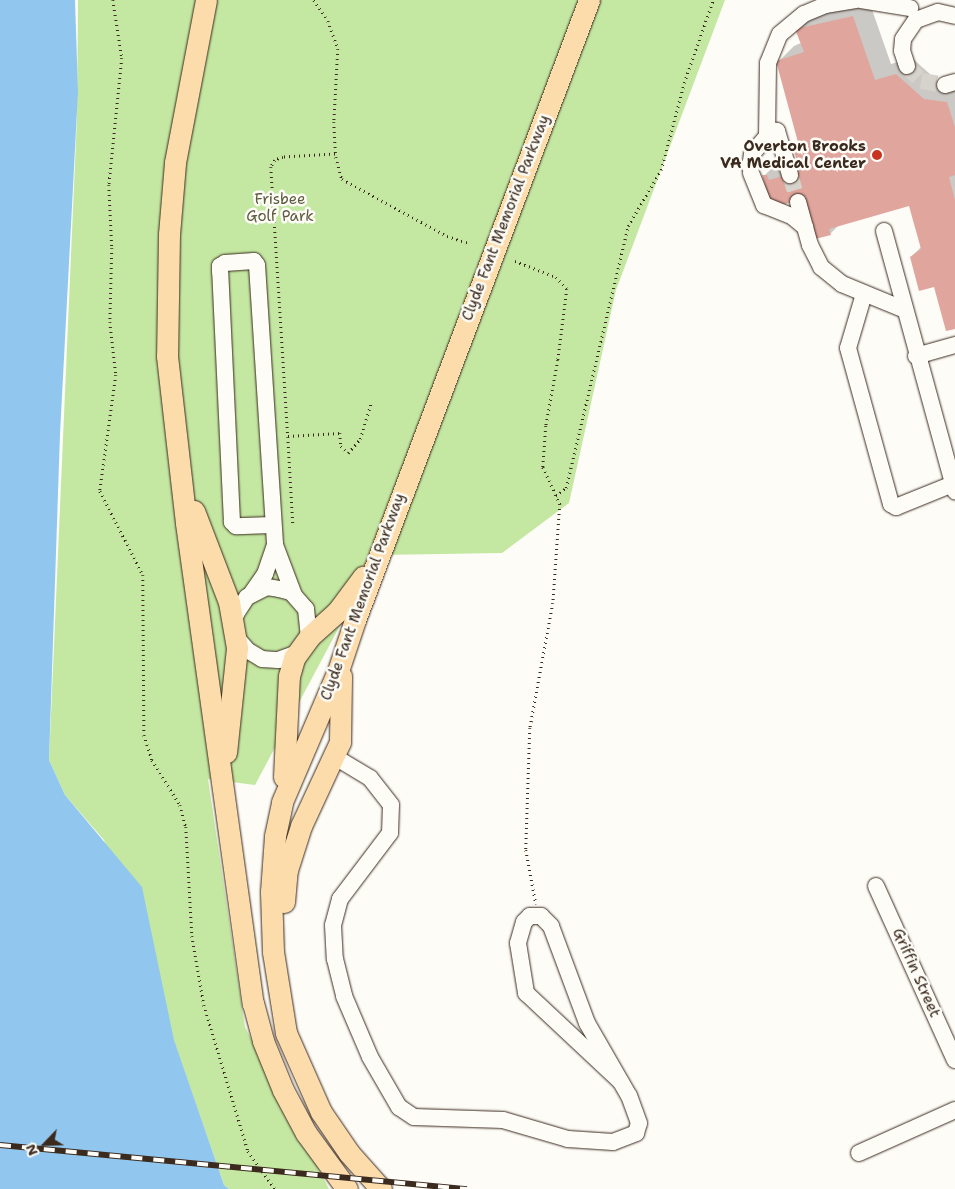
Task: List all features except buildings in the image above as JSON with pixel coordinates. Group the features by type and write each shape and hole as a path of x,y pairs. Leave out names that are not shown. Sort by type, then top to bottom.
{"main road":[{"path":"206,0 178,146 169,234 166,333 174,420 248,974 263,1041 294,1112 347,1189"},
{"name":"Clyde Fant Memorial Parkway","path":"381,1189 349,1153 321,1112 299,1068 280,1007 274,966 271,892 282,802 344,656 379,555 589,0"},
{"path":"174,420 202,538 229,602 234,630 236,670 226,740 232,862"},
{"path":"282,802 288,739 288,676 303,645 337,612 379,555"},
{"path":"280,1007 279,950 287,870 301,826 335,757 342,724 340,676 344,656"}],"street":[{"path":"805,227 793,217 764,205 751,170 752,154 767,136 768,130 768,63 780,34 804,14 825,5 856,0"},
{"path":"861,0 913,9 926,14 953,11"},
{"path":"907,66 902,51 913,9"},
{"path":"768,130 777,130 790,175"},
{"path":"798,202 805,227 821,267 842,284 903,309"},
{"path":"864,294 848,348 891,504 896,507 954,488 903,309 884,231"},
{"path":"272,525 236,526 232,522 220,272 223,263 254,261 257,265 272,525 275,546 294,595 306,610 303,645 278,660 262,659 247,650 234,630 240,604 251,594 265,574 275,546"},
{"path":"916,356 955,344"},
{"path":"251,594 267,587 294,595"},
{"path":"335,757 370,778 392,805 390,833 340,899 333,925 335,959 344,996 370,1057 399,1107 414,1117 503,1120 568,1139 613,1142 636,1133 639,1123 629,1096 587,1023 551,926 541,916 530,916 524,922 518,943 526,993 620,1081"},
{"name":"Griffin Street","path":"876,886 955,1060"},
{"path":"859,1153 955,1110"}],"path":[{"path":"113,0 122,58 108,185 112,248 110,322 116,376 100,491 143,575 144,735 152,760 180,805 186,827 192,936 204,1004 248,1151 276,1189"},
{"path":"314,0 328,21 338,49 335,154 342,180 447,236 469,243"},
{"path":"556,496 566,488 628,226 664,162 684,83 713,0"},
{"path":"293,525 271,167 275,160 283,157 335,154"},
{"path":"515,261 556,277 566,289 558,360 546,426 543,467 560,504 553,603 530,728 526,850 534,896 541,916"},
{"path":"288,436 340,433 341,446 348,453 360,438 372,402"}],"green space":[{"name":"Frisbee Golf Park","path":"78,0 583,0 343,620 255,785 208,779 245,1027 329,1189 229,1189 224,1185 104,840 65,795 49,760 77,117"},
{"path":"597,0 725,0 616,290 569,503 502,553 379,555"}],"water":[{"path":"0,0 75,0 78,92 60,434 49,760 65,795 142,887 174,1040 224,1185 229,1189 0,1189"}],"tunnel":[{"path":"907,66 921,81 945,85"},
{"path":"790,175 798,202"}],"railway":[{"path":"0,1145 467,1189"}],"place":[{"name":"Overton Brooks VA Medical Center","path":"877,155"}]}
